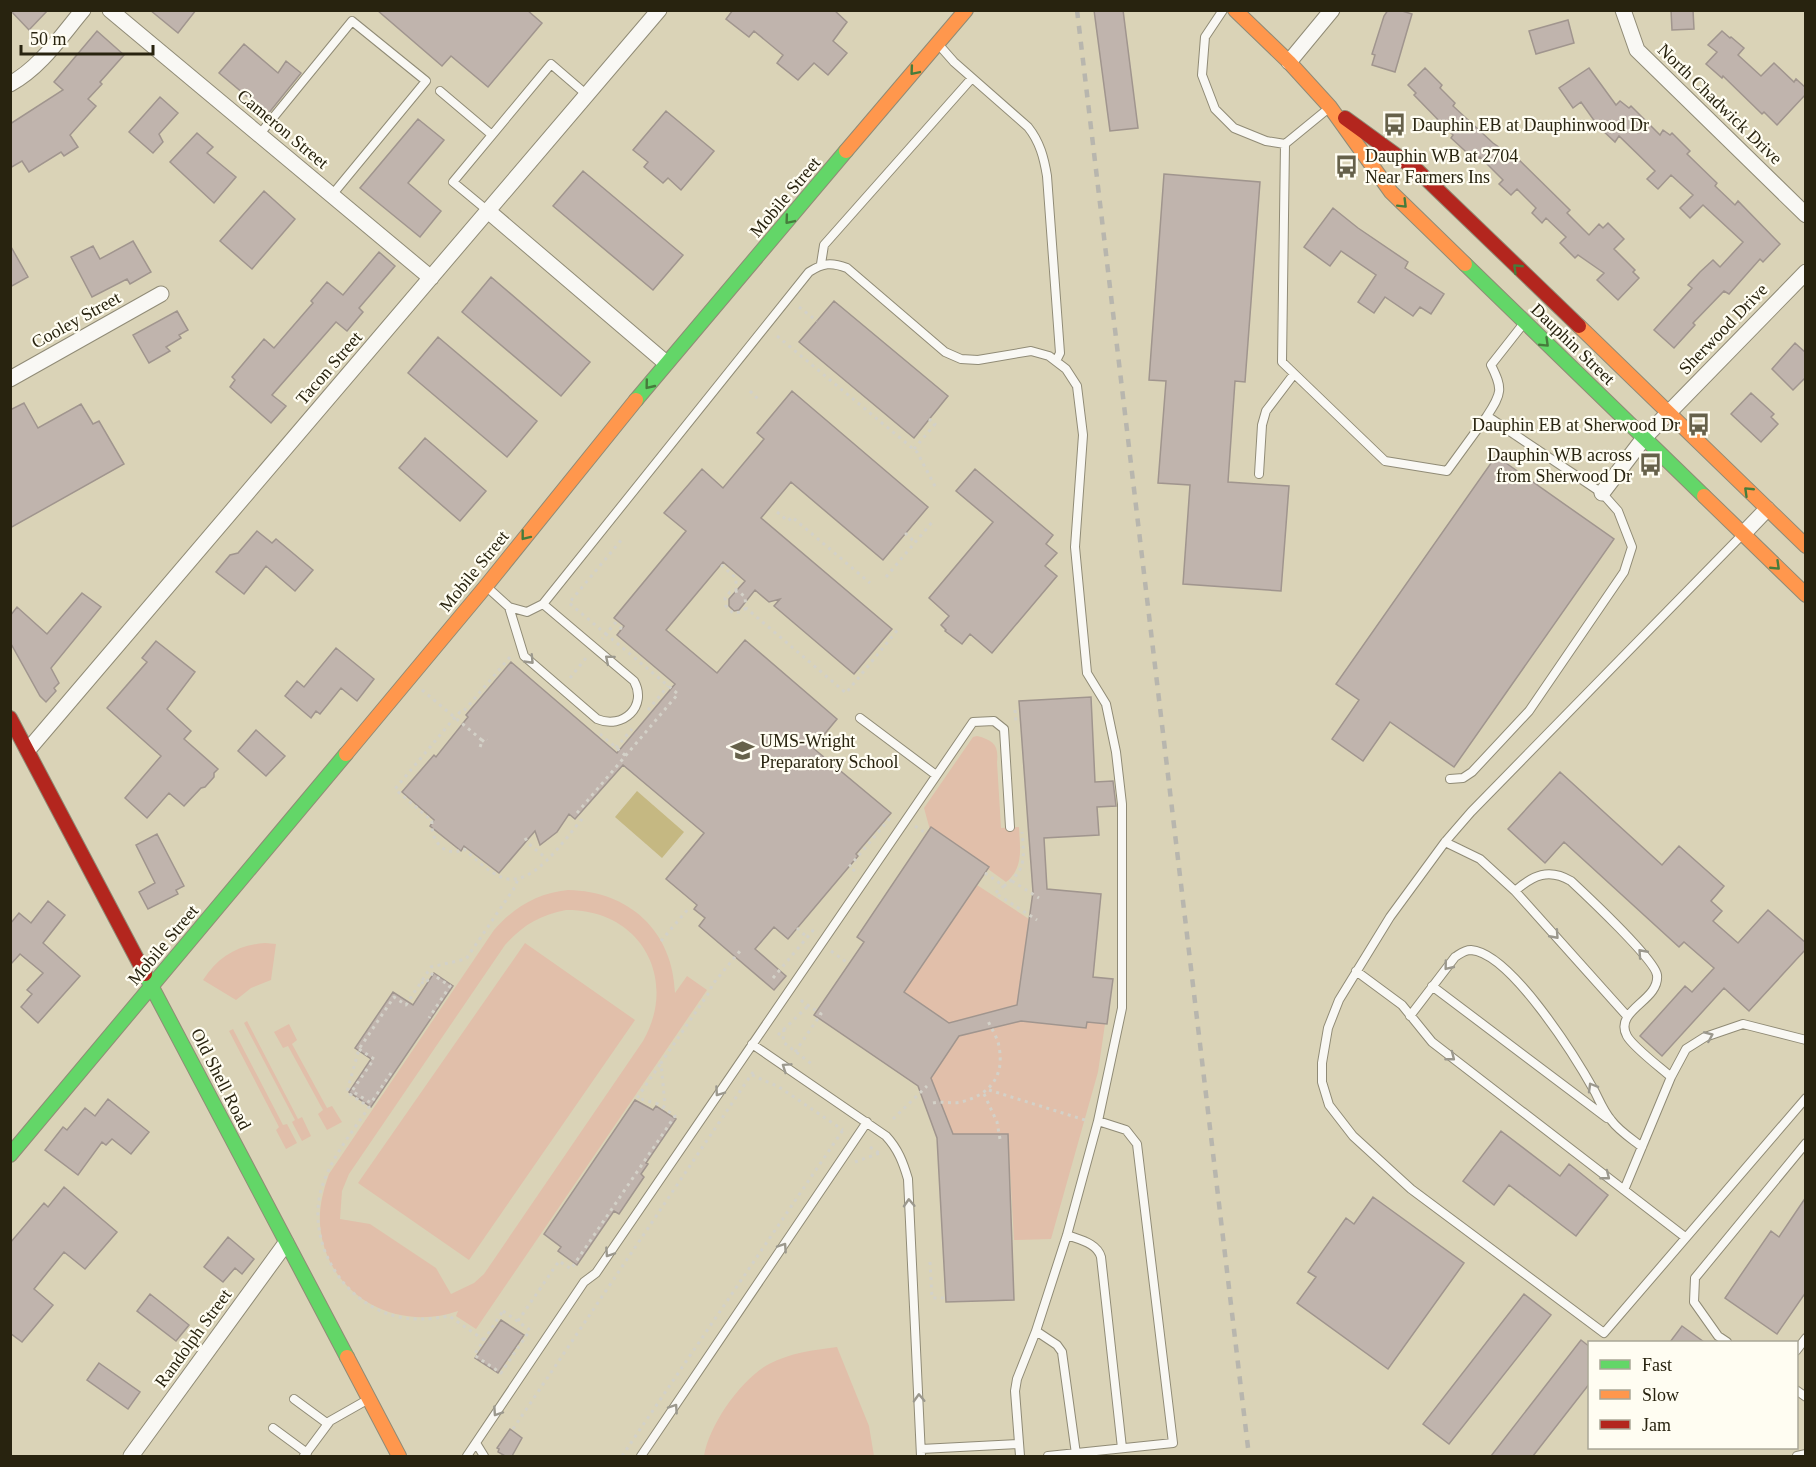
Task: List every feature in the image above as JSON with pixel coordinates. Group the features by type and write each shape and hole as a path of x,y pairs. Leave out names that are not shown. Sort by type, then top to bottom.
{"street":[{"path":"10,84 23,77 39,62 83,10"},
{"name":"Cameron Street","path":"110,10 431,278"},
{"name":"Tacon Street","path":"28,750 659,10"},
{"name":"Mobile Street","path":"10,1155 486,586 666,363 966,10"},
{"name":"Dauphin Street","path":"1235,10 1289,62 1330,107 1391,192 1806,595"},
{"path":"1289,62 1332,10"},
{"name":"North Chadwick Drive","path":"1623,10 1637,50 1806,215"},
{"name":"Dauphin Street","path":"1330,107 1418,171 1806,546"},
{"path":"488,211 666,363"},
{"name":"Sherwood Drive","path":"1602,494 1644,438 1806,273"},
{"name":"Cooley Street","path":"10,379 161,294"},
{"path":"1743,534 1767,509"},
{"name":"Old Shell Road","path":"10,718 153,985 399,1456"},
{"name":"Randolph Street","path":"131,1456 286,1243"}],"lane":[{"path":"1223,10 1205,37 1202,75 1215,109 1234,128 1266,141 1285,144 1330,107"},
{"path":"259,135 352,21 426,81 332,195"},
{"path":"938,43 954,62 1028,127 1037,138 1047,176 1060,353 1056,361"},
{"path":"488,211 453,182 551,64 587,95"},
{"path":"821,264 824,245 972,78"},
{"path":"440,91 492,135"},
{"path":"1285,144 1282,362 1385,461 1447,471 1500,397 1500,383 1491,365 1524,323"},
{"path":"486,586 509,607 527,612 543,604 809,272 821,264 833,263 847,268 945,352 961,359 978,360 1031,351 1049,356 1056,361 1066,369 1077,386 1083,435 1075,547 1088,673 1106,704 1116,752 1122,804 1122,1008 1098,1121 1067,1235 1014,1391 1020,1456"},
{"path":"1259,474 1262,425 1266,411 1294,374"},
{"path":"1450,779 1463,778 1472,772 1529,711 1624,572 1632,547 1618,511 1602,494 1487,416"},
{"path":"1743,534 1518,763 1445,842 1390,917 1339,1000 1328,1028 1322,1063 1323,1082 1329,1105 1353,1136 1411,1189 1604,1333 1806,1098"},
{"path":"509,607 524,656 597,719 618,723 633,710 638,698 634,681 543,604"},
{"path":"860,718 936,775"},
{"path":"467,1456 578,1290 596,1273 973,722 994,720 1004,729 1010,827"},
{"path":"1445,842 1480,859 1515,891 1627,1016"},
{"path":"1515,891 1538,875 1560,874 1587,897 1646,957 1657,972 1655,989 1627,1016 1625,1028 1628,1038 1671,1077"},
{"path":"1410,1016 1455,957 1470,950 1479,952 1503,966 1523,987 1575,1059 1611,1121"},
{"path":"1356,971 1402,1005 1432,1042 1685,1237"},
{"path":"1432,986 1642,1147"},
{"path":"1624,1190 1671,1077 1686,1049 1705,1037 1743,1024 1806,1040"},
{"path":"752,1044 886,1136 904,1162 908,1179 921,1453 1018,1444"},
{"path":"1048,1456 1173,1443 1137,1144 1126,1130 1098,1121"},
{"path":"641,1456 867,1122"},
{"path":"1726,1341 1718,1336 1694,1302 1695,1278 1806,1143"},
{"path":"1067,1235 1091,1244 1099,1250 1101,1257 1122,1448"},
{"path":"1036,1331 1057,1345 1062,1352 1076,1454"},
{"path":"273,1428 305,1455 330,1421 368,1399"},
{"path":"294,1400 328,1424"},
{"path":"476,1443 484,1456"},
{"path":"1797,1456 1806,1454"}],"path":[{"path":"799,307 817,321"},
{"path":"777,336 914,449 936,490"},
{"path":"750,392 759,400"},
{"path":"914,449 935,424 929,419"},
{"path":"777,512 788,521 792,517 870,583"},
{"path":"886,577 934,520"},
{"path":"905,533 915,542"},
{"path":"577,813 678,694 569,603 623,538"},
{"path":"721,565 735,578 736,591"},
{"path":"746,608 741,612 733,613 726,606 725,598 730,592 738,591 745,597 746,608 846,693 900,627"},
{"path":"561,688 615,623 622,629"},
{"path":"509,657 498,674 476,699 455,717 395,789 432,821 433,837 440,845 452,851 464,849 499,876 510,880 538,870 583,818"},
{"path":"417,685 485,740 480,745 482,746"},
{"path":"855,871 849,867 895,812"},
{"path":"914,825 927,834"},
{"path":"525,838 547,859"},
{"path":"484,1340 449,1316 412,1319 394,1316 378,1310 349,1289 328,1260 322,1243 318,1218 321,1192 330,1165 369,1107 347,1092 359,1049 394,997 406,1005 431,968 466,959 515,887 518,879"},
{"path":"1012,881 1040,898"},
{"path":"1004,886 996,893 1036,920"},
{"path":"661,941 689,908"},
{"path":"797,928 807,937"},
{"path":"829,950 849,964"},
{"path":"518,1321 560,1261 571,1269 675,1116 658,1104 637,1098 710,992 712,985 740,951"},
{"path":"421,982 424,984 432,974 450,986 429,1018"},
{"path":"778,1035 808,1005 821,1014 795,1052"},
{"path":"933,1103 957,1103 984,1094 997,1077 1000,1056 997,1040 988,1021"},
{"path":"784,1029 783,1042 813,1065"},
{"path":"359,1049 374,1059 352,1091 370,1103 391,1072"},
{"path":"661,1063 665,1105 663,1108"},
{"path":"513,1429 752,1074 779,1087 848,1132"},
{"path":"892,1119 927,1086"},
{"path":"988,1090 1087,1121"},
{"path":"984,1094 997,1122 1000,1139"},
{"path":"622,1456 843,1130"},
{"path":"870,1147 879,1153"},
{"path":"625,1190 631,1194"},
{"path":"610,1213 615,1217"},
{"path":"930,1262 932,1298 946,1298"},
{"path":"503,1311 518,1321 530,1330 505,1371 501,1373 474,1355 503,1311"}],"shaded area":[{"path":"973,737 987,739 996,747 1001,828 1019,827 1020,857 1016,870 1006,882 988,869 989,867 930,830 924,808"},
{"path":"637,791 684,832 662,858 615,817"},
{"path":"977,885 1029,919 1017,1005 949,1023 904,992"},
{"path":"568,890 590,892 628,907 644,919 656,933 666,951 675,993 687,976 707,990 476,1329 456,1316 458,1311 434,1316 411,1317 388,1312 367,1302 349,1288 335,1270 325,1249 320,1211 329,1174 494,930 510,914 527,902","holes":["566,910 592,913 614,921 632,934 646,951 654,972 657,994 653,1017 643,1041 484,1274 474,1283 451,1294 436,1268 370,1224 340,1219 342,1191 349,1174 505,945 525,926 548,915"]},
{"path":"525,943 635,1020 469,1260 358,1183"},
{"path":"276,944 271,980 251,988 236,1000 203,980 215,965 229,954 246,946"},
{"path":"247,1021 298,1119 302,1117 311,1136 302,1141 292,1122 295,1120 244,1023"},
{"path":"1021,1021 1086,1028 1087,1022 1105,1024 1098,1072 1051,1239 1014,1240 1008,1135 953,1134 931,1078 959,1036"},
{"path":"289,1024 297,1040 292,1044 327,1108 332,1106 342,1122 327,1130 318,1114 323,1110 288,1046 283,1048 274,1032"},
{"path":"233,1029 283,1125 287,1124 297,1143 286,1149 276,1130 279,1127 229,1031"},
{"path":"837,1347 869,1426 874,1456 704,1456 719,1417 737,1392 758,1371 777,1360 793,1355"}],"building":[{"path":"10,10 48,10 29,30"},
{"path":"150,10 196,10 178,33"},
{"path":"377,10 527,10 542,23 488,87 451,56 442,66"},
{"path":"733,10 834,10 847,22 833,41 847,53 828,75 814,63 798,80 777,63 783,55 754,31 749,37 726,19"},
{"path":"1094,10 1123,10 1138,128 1110,131"},
{"path":"1388,10 1399,10 1412,14 1395,72 1372,65 1375,55 1372,54"},
{"path":"1671,10 1693,10 1694,29 1672,30"},
{"path":"1568,20 1574,43 1536,54 1529,31"},
{"path":"97,31 124,55 88,99 96,106 70,135 78,147 64,156 61,152 29,172 22,161 10,168 10,124 63,90 54,82"},
{"path":"1722,31 1744,48 1738,55 1761,76 1774,63 1794,82 1796,79 1806,88 1806,94 1777,125 1764,112 1762,114 1723,76 1722,78 1706,64 1717,52 1708,45"},
{"path":"244,44 278,73 286,61 301,73 268,114 219,73"},
{"path":"1425,68 1442,85 1440,88 1455,103 1453,106 1493,143 1506,152 1509,150 1570,210 1567,213 1589,235 1599,224 1603,228 1608,223 1624,239 1614,249 1635,270 1633,272 1639,278 1618,300 1597,280 1604,273 1578,255 1575,258 1560,243 1566,237 1546,218 1542,223 1532,213 1536,208 1517,189 1511,195 1499,184 1503,180 1480,157 1476,161 1451,138 1453,135 1414,95 1416,93 1408,85"},
{"path":"1589,68 1616,105 1620,101 1629,108 1631,106 1660,135 1663,130 1670,135 1672,133 1690,151 1687,154 1717,183 1715,186 1735,205 1738,201 1780,244 1763,262 1760,259 1729,294 1724,291 1693,323 1695,325 1674,348 1654,330 1692,288 1688,285 1700,272 1713,260 1720,267 1743,242 1703,205 1690,218 1680,208 1693,195 1671,175 1658,189 1647,179 1655,171 1619,136 1615,142 1598,126 1581,102 1573,108 1559,88"},
{"path":"160,97 178,113 159,134 163,142 153,153 129,132"},
{"path":"666,111 714,151 681,190 668,178 663,183 644,167 648,162 633,150"},
{"path":"418,119 444,140 408,183 441,211 420,237 360,188"},
{"path":"197,133 213,147 207,153 236,177 214,203 170,162"},
{"path":"583,171 683,255 653,290 553,206"},
{"path":"1164,174 1260,182 1245,382 1235,381 1228,482 1289,486 1281,591 1183,584 1190,485 1158,483 1166,381 1149,380"},
{"path":"264,191 295,219 252,269 220,241"},
{"path":"1333,208 1408,262 1405,268 1444,294 1431,314 1420,307 1413,316 1385,297 1374,313 1358,302 1376,275 1341,251 1330,266 1304,247"},
{"path":"133,241 151,272 130,284 127,279 92,297 71,257 93,246 100,259"},
{"path":"10,245 28,277 10,287"},
{"path":"379,252 395,266 359,308 363,312 347,331 336,322 272,395 286,406 271,423 230,387 235,380 232,377 264,339 274,348 313,303 311,301 327,282 343,295"},
{"path":"491,277 590,362 561,396 462,312"},
{"path":"834,301 948,396 914,438 799,342"},
{"path":"177,311 188,330 179,335 181,338 166,347 170,351 149,363 133,335"},
{"path":"438,337 537,421 507,457 408,373"},
{"path":"1795,343 1806,353 1806,377 1793,390 1772,369"},
{"path":"792,391 928,507 883,560 791,482 761,518 892,629 854,674 774,606 780,599 769,602 755,590 739,610 734,611 729,606 729,599 745,581 723,562 666,630 717,673 745,640 837,719 813,748 891,813 788,939 774,927 755,949 786,976 774,990 699,926 705,918 694,909 697,905 666,879 704,833 623,765 575,819 569,814 557,832 540,845 535,831 499,873 464,846 461,851 430,826 434,820 402,792 434,755 436,757 468,717 466,715 511,662 617,753 675,684 617,635 624,626 614,618 686,531 664,513 702,469 723,488 764,439 757,433"},
{"path":"1751,393 1774,414 1771,417 1778,424 1761,442 1731,414"},
{"path":"24,403 38,428 81,404 93,424 99,421 124,464 10,528 10,410"},
{"path":"425,438 486,491 460,521 399,468"},
{"path":"1496,456 1614,539 1454,767 1390,722 1363,761 1332,739 1359,700 1336,684"},
{"path":"975,469 1053,535 1046,544 1057,553 1045,566 1057,576 992,653 970,634 962,644 945,631 941,625 949,616 929,598 993,522 956,491"},
{"path":"257,531 272,543 276,539 313,570 295,591 266,566 244,594 216,572 230,555 238,553"},
{"path":"82,593 101,607 51,668 59,683 54,688 56,691 46,702 40,696 10,642 10,616 17,607 47,634"},
{"path":"156,641 195,672 167,709 191,731 184,739 218,769 205,787 201,788 184,806 169,793 147,818 125,798 161,756 107,708 147,662 142,658"},
{"path":"336,648 374,679 357,701 341,688 320,714 316,711 311,718 285,696 297,681 304,687"},
{"path":"1091,697 1095,782 1113,781 1116,806 1097,807 1099,835 1044,838 1047,889 1101,894 1093,977 1113,979 1107,1024 1087,1022 1086,1028 1021,1021 959,1036 931,1078 953,1134 1008,1134 1014,1300 946,1302 937,1138 918,1086 814,1015 864,942 857,937 931,827 989,867 904,992 949,1023 1017,1005 1033,892 1019,701"},
{"path":"256,730 285,756 266,776 238,751"},
{"path":"1560,772 1662,865 1679,846 1724,886 1711,901 1722,911 1713,921 1738,943 1768,910 1806,943 1806,949 1749,1011 1724,988 1662,1056 1640,1036 1685,986 1692,992 1714,968 1684,942 1679,947 1564,842 1545,863 1508,829"},
{"path":"157,834 184,886 176,890 178,894 148,909 139,892 155,883 136,845"},
{"path":"48,901 65,915 43,943 80,976 38,1023 21,1007 32,994 27,990 43,973 20,954 10,965 10,924 19,913 31,923"},
{"path":"434,973 453,986 371,1107 349,1092 371,1059 355,1048 393,992 413,1005"},
{"path":"108,1099 149,1132 131,1154 112,1139 106,1145 102,1142 78,1175 45,1150 63,1127 67,1130 85,1108 95,1116"},
{"path":"635,1100 653,1110 656,1106 676,1119 646,1163 648,1164 641,1174 644,1177 619,1214 614,1211 577,1265 558,1251 561,1247 544,1234"},
{"path":"1501,1131 1560,1176 1569,1164 1608,1195 1576,1236 1509,1185 1494,1205 1463,1181"},
{"path":"64,1187 117,1232 85,1269 64,1252 34,1289 53,1305 22,1342 10,1333 10,1243 44,1203 48,1207"},
{"path":"1373,1197 1464,1263 1388,1369 1297,1303 1316,1277 1308,1272 1346,1218 1354,1224"},
{"path":"1806,1197 1806,1292 1777,1334 1725,1298 1771,1231 1779,1237"},
{"path":"228,1237 254,1259 242,1274 235,1268 223,1282 204,1267"},
{"path":"150,1294 189,1325 176,1341 137,1311"},
{"path":"1524,1294 1551,1315 1449,1444 1423,1424"},
{"path":"501,1320 524,1335 498,1373 475,1358"},
{"path":"1682,1326 1703,1341 1671,1341"},
{"path":"1581,1340 1588,1345 1588,1386 1533,1456 1491,1456"},
{"path":"99,1363 140,1392 128,1409 87,1380"},
{"path":"510,1429 522,1438 512,1456 505,1456 498,1452 497,1448"}],"railway":[{"path":"1077,10 1249,1456"}],"traffic: fast":[{"path":"636,400 846,151"},
{"path":"1465,264 1704,496"},
{"path":"10,1155 346,754"},
{"path":"145,974 347,1357"}],"traffic: slow":[{"path":"846,151 966,10"},
{"path":"1235,10 1289,62 1330,107 1391,192 1465,264"},
{"path":"1579,326 1806,546"},
{"path":"346,754 486,586 636,400"},
{"path":"1704,496 1806,595"},
{"path":"347,1357 399,1456"}],"traffic: jam":[{"path":"1345,118 1418,171 1579,326"},
{"path":"10,718 145,974"}],"place":[{"name":"Dauphin EB at Dauphinwood Dr","path":"1394,125"},
{"name":"Dauphin WB at 2704 Near Farmers Ins","path":"1347,166"},
{"name":"Dauphin EB at Sherwood Dr","path":"1698,425"},
{"name":"Dauphin WB across from Sherwood Dr","path":"1650,465"},
{"name":"UMS-Wright Preparatory School","path":"742,751"}]}
